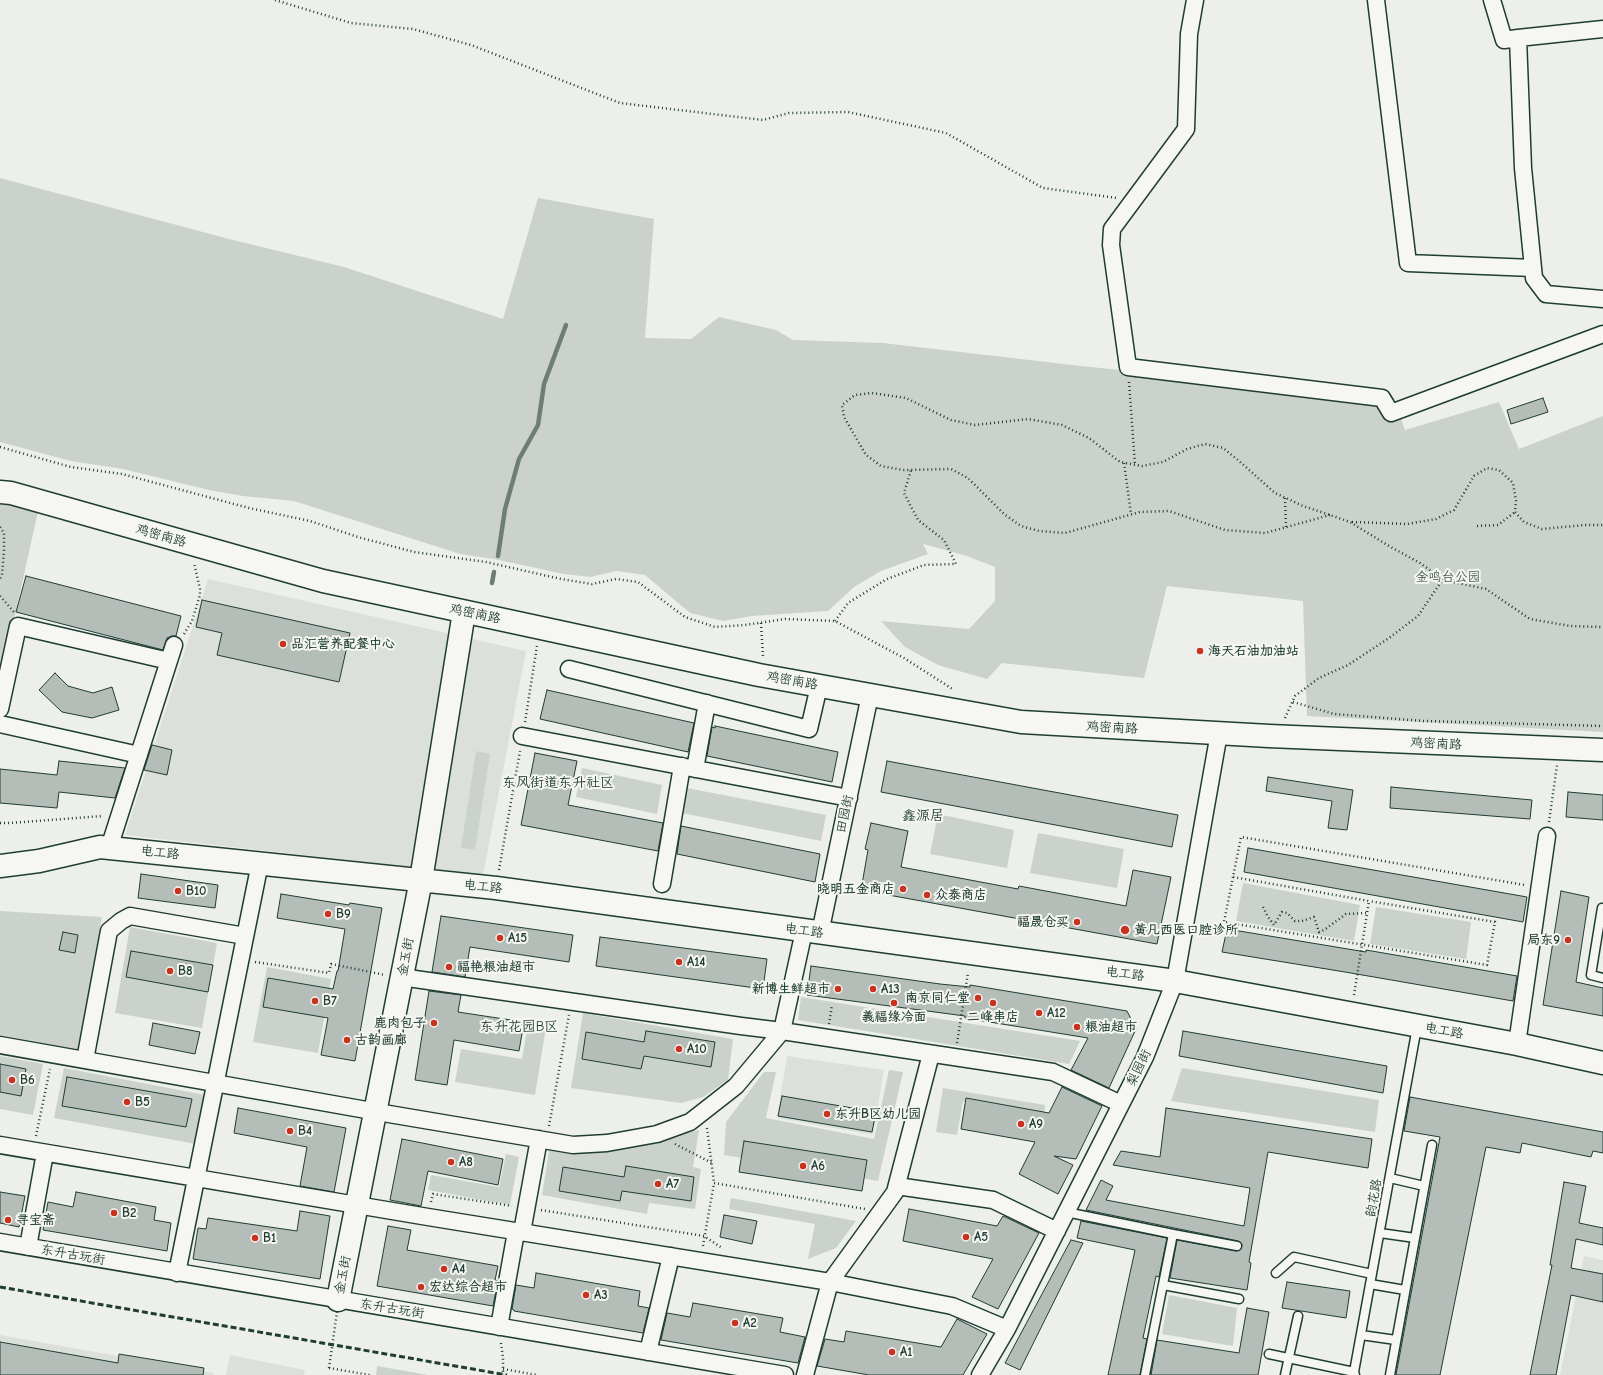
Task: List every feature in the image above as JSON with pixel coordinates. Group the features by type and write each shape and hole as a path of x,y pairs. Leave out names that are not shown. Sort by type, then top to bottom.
{"street":[{"path":"1195,0 1189,34 1186,129 1112,228 1111,245 1128,367 1382,398 1391,413 1603,334"},
{"path":"1376,0 1408,263 1533,268"},
{"path":"1492,0 1504,40 1603,28"},
{"path":"1518,38 1523,168 1534,278 1546,294 1603,299"},
{"name":"鸡密南路","path":"0,492 11,493 323,581 759,675 1021,722 1218,734 1603,750"},
{"name":"金玉街","path":"338,1306 421,880 464,612"},
{"path":"0,709 18,626 169,661"},
{"path":"109,848 174,645"},
{"path":"569,669 808,729 819,686"},
{"name":"田园街","path":"782,1031 812,932 849,798 870,695"},
{"path":"662,884 689,767 707,703"},
{"path":"0,724 139,755"},
{"name":"梨园街","path":"980,1375 1007,1330 1145,1057 1176,981 1218,734"},
{"path":"522,736 849,798"},
{"path":"1518,1044 1547,836"},
{"name":"电工路","path":"0,866 39,861 100,847 496,888 1176,981 1518,1044 1603,1063"},
{"path":"177,1272 260,863"},
{"path":"85,1060 109,931 121,921 130,916 245,936"},
{"path":"401,977 782,1031 1052,1072 1121,1104"},
{"path":"0,1045 375,1112 573,1145 607,1143 657,1134 690,1122 736,1086 782,1031"},
{"path":"805,1375 830,1282 895,1192 931,1054"},
{"path":"499,1327 519,1232 527,1208 539,1139"},
{"path":"0,1145 428,1217 830,1282 952,1306 1007,1330"},
{"path":"28,1247 39,1152"},
{"path":"897,1186 993,1200 1057,1231"},
{"name":"东升古玩街","path":"0,1242 177,1272 338,1306 499,1327 785,1375"},
{"path":"648,1352 671,1256"}],"lane":[{"path":"1602,908 1591,975 1603,978"},
{"name":"韵花路","path":"1354,1374 1418,1026"},
{"path":"1390,1375 1432,1145"},
{"path":"1390,1178 1424,1186"},
{"path":"1066,1212 1237,1246"},
{"path":"1380,1233 1415,1238"},
{"path":"1145,1375 1173,1234"},
{"path":"1276,1273 1294,1257 1372,1274"},
{"path":"1370,1284 1405,1290"},
{"path":"1163,1285 1239,1299"},
{"path":"1285,1375 1298,1316"},
{"path":"1361,1335 1396,1340"},
{"path":"1269,1354 1354,1374"}],"path":[{"path":"276,0 351,23 413,29 471,45 620,102 763,120 789,113 848,112 946,133 1043,188 1102,197 1135,199"},
{"path":"1128,367 1135,465"},
{"path":"1330,515 1265,533 1225,530 1169,511 1140,512 1065,533 1039,532 1021,526 1004,514 968,478 951,469 903,470 881,466 866,455 844,417 842,405 854,395 872,394 906,398 951,420 975,426 1028,419 1062,425 1089,438 1120,462 1142,466 1163,462 1187,449 1205,444 1223,448 1275,493 1303,506 1330,515 1350,522 1420,563 1443,579 1486,589 1530,619 1570,626 1603,627"},
{"path":"0,447 71,467 122,474 249,508 310,521 358,537 414,552 486,562 561,579 592,584 616,580 638,582 685,617 715,627 761,623 785,619 835,621 904,658 958,693"},
{"path":"1124,463 1131,514"},
{"path":"1350,522 1407,524 1436,519 1454,510 1474,476 1487,468 1499,470 1513,483 1516,501 1515,512 1524,522 1542,529 1603,524"},
{"path":"835,621 848,603 887,579 924,565 956,564 944,540 918,520 904,492 911,470"},
{"path":"1285,498 1286,528"},
{"path":"1477,526 1498,525 1515,512"},
{"path":"0,528 4,533 2,575 0,579"},
{"path":"174,645 188,630 200,595 194,559"},
{"path":"1284,720 1296,696 1319,678 1348,665 1389,638 1418,616 1443,579"},
{"path":"0,596 18,617 18,626"},
{"path":"761,623 763,657"},
{"path":"496,888 538,641"},
{"path":"1292,702 1334,714 1424,721 1603,726"},
{"path":"1547,836 1559,749"},
{"path":"0,823 120,815"},
{"path":"1233,877 1495,922 1487,965 1224,922 1233,877 1241,837 1539,887"},
{"path":"1351,1013 1369,901"},
{"path":"1262,907 1274,925 1282,912 1287,913 1295,921 1302,922 1314,917 1319,932 1346,914 1367,913"},
{"path":"240,959 329,973 331,964 401,977"},
{"path":"955,1058 968,973"},
{"path":"549,1127 571,1002"},
{"path":"39,1152 53,1054"},
{"path":"700,1260 714,1183 705,1110"},
{"path":"657,1134 712,1163"},
{"path":"714,1183 881,1212"},
{"path":"428,1217 433,1194 704,1236 727,1251"},
{"path":"338,1306 329,1368 370,1375"},
{"path":"499,1327 503,1358 503,1375"},
{"path":"503,1369 538,1375"}],"shaded area":[{"path":"208,579 526,651 483,875 125,835"},
{"path":"787,1056 884,1070 873,1135 777,1118"},
{"path":"1584,1256 1603,1260 1603,1375 1560,1375"},
{"path":"0,1335 213,1373 213,1375 0,1375"},
{"path":"230,1355 305,1370 304,1375 226,1375"}],"green space":[{"name":"金鸣台公园","path":"0,178 233,240 344,267 503,319 538,198 654,219 645,338 691,339 719,317 776,330 793,340 883,343 1081,366 1394,398 1405,430 1499,402 1519,449 1603,416 1603,732 1307,716 1303,601 1167,586 1144,678 1002,663 987,679 938,665 905,647 881,621 969,629 995,601 995,567 967,556 923,544 928,554 881,571 854,587 828,611 752,616 723,621 690,613 645,575 616,571 590,577 564,574 494,559 460,554 294,501 243,496 209,490 123,469 71,461 0,442"},
{"path":"0,502 39,507 0,683"},
{"path":"476,751 490,754 475,850 461,848"},
{"path":"582,768 662,785 657,814 576,797"},
{"path":"687,788 826,815 821,841 682,813"},
{"path":"938,814 1014,830 1007,868 930,854"},
{"path":"1038,833 1124,849 1117,888 1030,873"},
{"path":"1243,883 1360,905 1354,941 1236,921"},
{"path":"1376,907 1471,922 1466,959 1370,944"},
{"path":"0,911 102,917 78,1050 0,1035"},
{"path":"130,927 217,943 202,1028 115,1013"},
{"path":"267,967 331,979 318,1053 253,1042"},
{"path":"801,997 1080,1041 1069,1064 798,1020"},
{"path":"583,1013 733,1039 728,1080 703,1097 681,1103 571,1088"},
{"path":"529,1018 547,1021 535,1095 455,1082 461,1049 522,1059"},
{"path":"0,1056 43,1064 33,1115 0,1109"},
{"path":"64,1068 205,1095 196,1144 54,1118"},
{"path":"1182,1068 1379,1100 1375,1132 1171,1101"},
{"path":"889,1070 903,1072 878,1181 724,1155 726,1122 764,1072 776,1072 766,1118 874,1139"},
{"path":"943,1088 1045,1105 1044,1114 963,1101 957,1135 936,1132"},
{"path":"699,1130 693,1167 701,1169 695,1209 649,1203 647,1214 542,1195 550,1145 620,1150"},
{"path":"506,1154 519,1157 510,1205 428,1190 431,1175 499,1187"},
{"path":"731,1198 856,1221 836,1248 808,1259 815,1224 729,1209"},
{"path":"1169,1295 1237,1308 1233,1346 1162,1334"},
{"path":"377,1366 428,1375 376,1375"}],"building":[{"path":"1543,398 1548,412 1511,424 1507,410"},
{"path":"26,576 181,616 176,636 167,638 163,650 16,612"},
{"name":"品汇营养配餐中心","path":"202,600 350,633 339,682 217,655 222,633 196,627"},
{"path":"55,673 68,686 93,693 112,687 119,710 92,718 62,712 39,690"},
{"path":"547,690 694,723 688,752 540,719"},
{"path":"715,726 838,752 832,782 707,756 712,727 715,728"},
{"path":"152,745 172,750 167,775 144,770"},
{"path":"535,753 577,761 568,805 663,823 658,851 521,825"},
{"path":"59,761 125,768 115,798 59,792 57,808 0,803 0,769 57,775"},
{"path":"887,761 1178,815 1172,847 881,792"},
{"path":"1268,777 1353,790 1347,830 1328,828 1332,801 1266,791"},
{"path":"1391,787 1532,800 1530,819 1390,808"},
{"path":"1568,792 1603,795 1603,820 1566,817"},
{"path":"871,823 908,831 901,867 1018,889 1019,886 1126,906 1133,870 1171,877 1157,944 861,890 868,850 865,849"},
{"path":"681,826 820,854 815,882 677,854"},
{"path":"1248,848 1527,897 1523,922 1244,872"},
{"name":"B10","path":"141,874 218,885 215,908 138,898"},
{"name":"局东9","path":"1561,891 1589,897 1576,982 1603,988 1603,1016 1543,1005"},
{"path":"281,894 349,905 350,903 382,908 355,1061 321,1055 328,1018 263,1007 268,978 333,989 338,971 345,929 277,918"},
{"name":"A15","path":"441,916 573,935 569,962 470,947 465,977 432,972"},
{"path":"1227,929 1366,952 1366,950 1517,976 1513,1001 1222,952"},
{"path":"63,932 78,935 75,953 59,950"},
{"name":"A14","path":"600,937 767,959 763,989 596,966"},
{"name":"B8","path":"131,951 213,965 208,992 126,977"},
{"path":"811,966 940,984 970,987 970,985 1127,1011 1136,1029 1109,1088 1071,1070 1088,1038 965,1018 965,1016 807,995"},
{"path":"429,991 461,995 458,1012 524,1022 519,1051 454,1040 447,1085 415,1080"},
{"path":"153,1023 200,1032 195,1054 149,1045"},
{"path":"646,1031 715,1042 711,1067 644,1056 641,1069 582,1059 586,1032 644,1042"},
{"path":"1183,1031 1387,1066 1383,1093 1179,1056"},
{"name":"B6","path":"0,1064 26,1069 21,1096 0,1092"},
{"name":"B5","path":"67,1077 192,1099 186,1127 62,1106"},
{"path":"1062,1087 1102,1106 1076,1159 1054,1156 1073,1165 1058,1194 1019,1174 1035,1142 961,1129 966,1098 1049,1113"},
{"name":"东升B区幼儿园","path":"782,1096 876,1112 872,1132 778,1116"},
{"path":"1410,1097 1603,1132 1603,1153 1593,1151 1591,1157 1522,1143 1520,1153 1486,1147 1440,1375 1396,1375 1440,1137 1404,1131"},
{"name":"B4","path":"238,1108 346,1128 334,1192 300,1186 307,1147 234,1133"},
{"path":"1166,1108 1372,1139 1368,1168 1268,1152 1249,1262 1251,1263 1247,1290 1170,1278 1177,1240 1236,1251 1241,1249 1242,1244 1238,1241 1086,1210 1101,1180 1113,1186 1106,1200 1244,1226 1250,1188 1113,1165 1121,1151 1160,1157"},
{"name":"A8","path":"402,1139 503,1159 498,1185 428,1171 421,1206 390,1200"},
{"name":"A6","path":"744,1141 867,1160 862,1191 739,1172"},
{"path":"626,1166 694,1177 691,1201 622,1191 620,1201 559,1191 563,1167 624,1177"},
{"path":"1564,1182 1586,1186 1579,1223 1603,1228 1603,1245 1576,1239 1571,1268 1603,1274 1603,1302 1571,1295 1556,1375 1530,1375 1552,1265 1550,1265"},
{"path":"0,1192 25,1196 19,1227 0,1223"},
{"path":"76,1192 156,1207 154,1220 171,1223 167,1251 43,1230 48,1202 73,1207"},
{"name":"A5","path":"909,1209 997,1226 1003,1216 1039,1233 998,1309 972,1297 993,1259 903,1241"},
{"path":"300,1211 330,1216 320,1279 193,1259 198,1228 206,1229 208,1218 297,1231"},
{"path":"724,1215 757,1221 752,1244 720,1237"},
{"path":"1081,1221 1167,1238 1159,1277 1156,1276 1143,1338 1147,1339 1140,1375 1108,1375 1135,1250 1077,1238"},
{"path":"388,1226 411,1230 407,1250 498,1266 495,1280 498,1281 493,1306 377,1286"},
{"path":"1071,1240 1083,1243 1020,1370 1005,1363"},
{"path":"536,1273 640,1291 638,1306 649,1308 643,1333 514,1311 512,1309 516,1285 534,1288"},
{"path":"1287,1282 1350,1291 1346,1318 1282,1308"},
{"path":"693,1303 783,1318 780,1332 805,1337 798,1363 661,1340 667,1313 690,1317"},
{"path":"1247,1308 1269,1312 1258,1375 1151,1375 1157,1340 1239,1353"},
{"path":"957,1319 987,1334 963,1375 869,1375 817,1366 825,1339 844,1342 846,1331 941,1347"},
{"path":"0,1342 118,1363 119,1354 204,1368 203,1375 0,1375"}],"waterway":[{"path":"498,556 505,509 519,459 538,425 544,384 566,325"},
{"path":"492,583 494,572"}],"railway":[{"path":"0,1287 507,1375"}],"place":[{"name":"品汇营养配餐中心","path":"283,644"},
{"name":"海天石油加油站","path":"1200,651"},
{"name":"晓明五金商店","path":"903,889"},
{"name":"B10","path":"178,891"},
{"name":"众泰商店","path":"927,895"},
{"name":"B9","path":"328,914"},
{"name":"福晟仓买","path":"1077,922"},
{"name":"黄凡西医口腔诊所","path":"1125,930"},
{"name":"A15","path":"500,938"},
{"name":"局东9","path":"1568,940"},
{"name":"A14","path":"679,962"},
{"name":"福艳粮油超市","path":"449,967"},
{"name":"B8","path":"170,971"},
{"name":"新博生鲜超市","path":"838,989"},
{"name":"A13","path":"873,989"},
{"name":"南京同仁堂","path":"978,998"},
{"name":"B7","path":"315,1001"},
{"name":"義福缘冷面","path":"894,1003"},
{"name":"二峰串店","path":"993,1003"},
{"name":"A12","path":"1039,1013"},
{"name":"鹿肉包子","path":"434,1023"},
{"name":"粮油超市","path":"1077,1027"},
{"name":"古韵画廊","path":"347,1040"},
{"name":"A10","path":"679,1049"},
{"name":"B6","path":"12,1080"},
{"name":"B5","path":"127,1102"},
{"name":"东升B区幼儿园","path":"827,1114"},
{"name":"A9","path":"1021,1124"},
{"name":"B4","path":"290,1131"},
{"name":"A8","path":"451,1162"},
{"name":"A6","path":"803,1166"},
{"name":"A7","path":"658,1184"},
{"name":"B2","path":"114,1213"},
{"name":"寻宝斋","path":"8,1220"},
{"name":"A5","path":"966,1237"},
{"name":"B1","path":"255,1238"},
{"name":"A4","path":"444,1269"},
{"name":"宏达综合超市","path":"421,1287"},
{"name":"A3","path":"586,1295"},
{"name":"A2","path":"735,1323"},
{"name":"A1","path":"892,1352"}],"district":[{"name":"东风街道东升社区","path":"558,783"},
{"name":"鑫源居","path":"923,816"},
{"name":"东升花园B区","path":"519,1027"}]}
